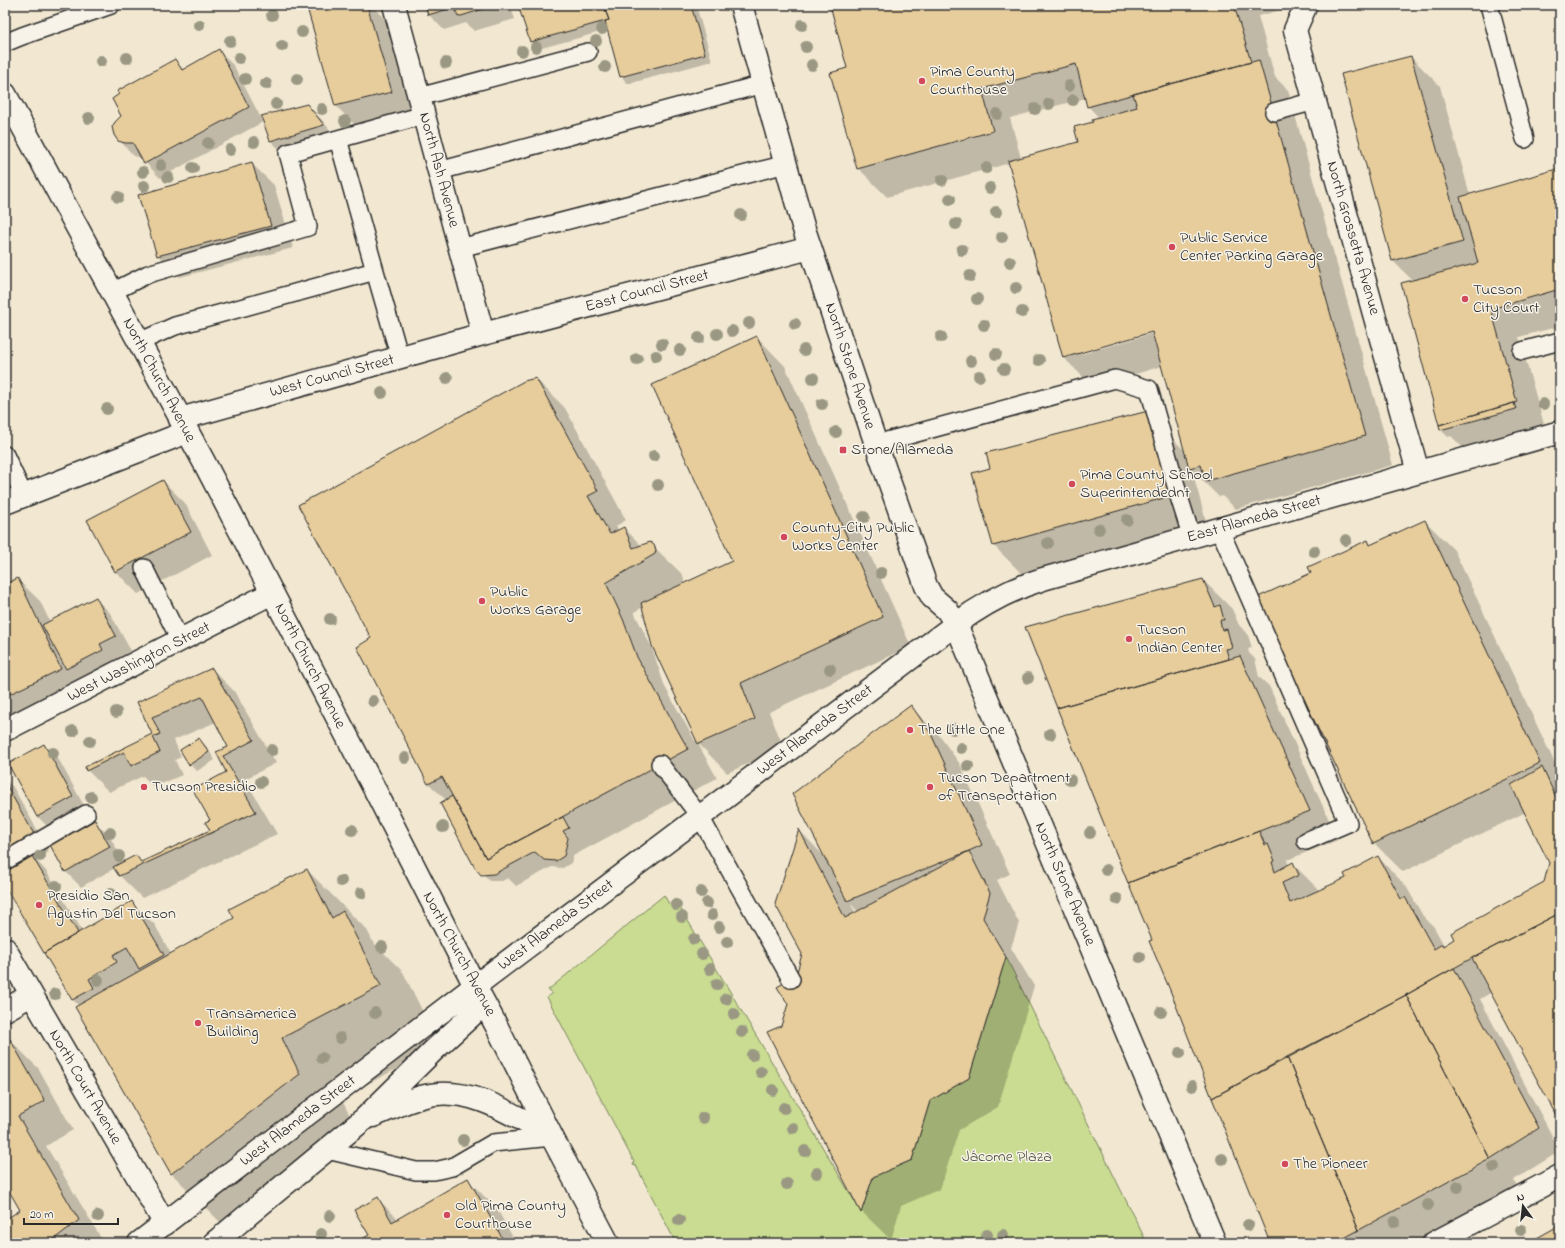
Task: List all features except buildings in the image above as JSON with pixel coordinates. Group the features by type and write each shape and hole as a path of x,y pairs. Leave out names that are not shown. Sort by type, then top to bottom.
{"street":[{"name":"North Ash Avenue","path":"394,5 483,334"},
{"name":"North Stone Avenue","path":"741,5 810,248 926,586 932,597 947,610 956,624 1215,1243"},
{"name":"North Grossetta Avenue","path":"1306,5 1295,30 1418,472"},
{"name":"North Church Avenue","path":"5,94 272,593 608,1243"},
{"name":"East Council Street","path":"483,334 810,248"},
{"name":"West Council Street","path":"15,499 184,426 400,358 483,334"},
{"name":"East Alameda Street","path":"956,624 975,610 1021,586 1560,432"},
{"name":"West Washington Street","path":"5,730 272,593"},
{"name":"West Alameda Street","path":"139,1243 479,995 700,817 956,624"},
{"name":"North Court Avenue","path":"5,949 165,1224"},
{"path":"5,1010 31,995"},
{"name":"West Alameda Street","path":"214,1243 364,1119 439,1045 479,995"},
{"path":"364,1119 422,1096 442,1093 458,1094 486,1102 552,1137"},
{"path":"1434,1243 1560,1176"}],"lane":[{"path":"5,43 111,5"},
{"path":"1489,5 1525,140"},
{"path":"112,292 148,274 308,227 288,154 338,139 422,106 588,52"},
{"path":"439,171 763,84"},
{"path":"1274,112 1315,101"},
{"path":"338,139 400,358"},
{"path":"460,248 786,164"},
{"path":"139,342 175,326 375,270"},
{"path":"1522,351 1560,341"},
{"path":"876,444 1115,379 1149,389 1192,538"},
{"path":"5,455 15,499"},
{"path":"1220,530 1348,823 1306,841"},
{"path":"144,568 180,640"},
{"path":"660,764 700,817 791,979"},
{"path":"5,861 86,814"},
{"path":"327,1150 416,1171 434,1171 452,1168 493,1143 552,1137"}],"green space":[{"name":"Jácome Plaza","path":"664,895 669,904 675,899 861,1212 873,1177 912,1160 930,1101 969,1078 1006,957 1147,1243 676,1243 636,1166 633,1165 634,1162 547,997 552,993 548,990"}],"place":[{"name":"Pima County Courthouse","path":"922,81"},
{"name":"Public Service Center Parking Garage","path":"1172,247"},
{"name":"Tucson City Court","path":"1465,299"},
{"name":"Stone/Alameda","path":"843,450"},
{"name":"Pima County School Superintendednt","path":"1072,484"},
{"name":"County-City Public Works Center","path":"784,537"},
{"name":"Public Works Garage","path":"482,601"},
{"name":"Tucson Indian Center","path":"1129,639"},
{"name":"The Little One","path":"910,730"},
{"name":"Tucson Presidio","path":"144,787"},
{"name":"Tucson Department of Transportation","path":"930,787"},
{"name":"Presidio San Agustin Del Tucson","path":"39,905"},
{"name":"Transamerica Building","path":"198,1023"},
{"name":"The Pioneer","path":"1285,1164"},
{"name":"Old Pima County Courthouse","path":"447,1215"}]}
